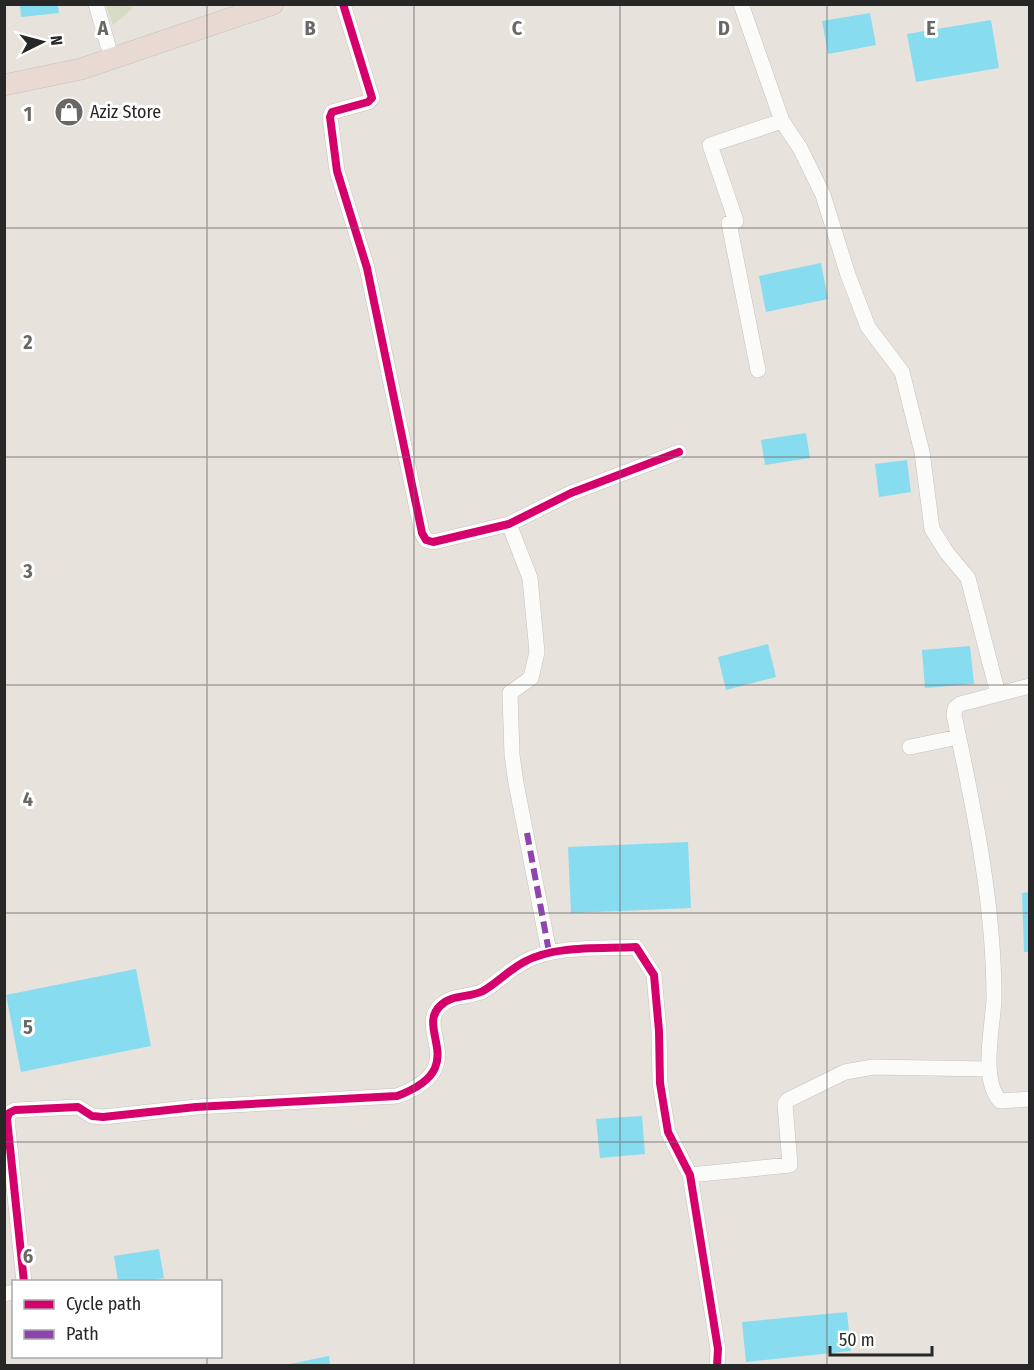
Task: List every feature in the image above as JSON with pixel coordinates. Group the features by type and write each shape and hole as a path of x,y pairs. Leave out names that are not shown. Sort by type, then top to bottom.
{"highway":[{"path":"4,73 70,59 235,4"},
{"path":"4,85 81,69 273,4"}],"street":[{"path":"96,4 108,46"},
{"path":"343,4 372,98 368,102 332,112 330,117 337,171 367,268 422,533 426,540 433,542 509,524 571,493 679,452"},
{"path":"741,4 782,121 800,148 823,195 848,275 868,327 902,372 922,452 932,529 947,553 968,578 998,694"},
{"path":"758,370 729,223 736,221 710,145 782,121"},
{"path":"509,524 530,578 537,652 531,678 510,693 512,755 549,952"},
{"path":"1029,686 960,704 955,708 954,715 978,828 991,922 994,1001 989,1039 989,1069 995,1096 1000,1101 1029,1099"},
{"path":"910,747 959,737"},
{"path":"24,1280 7,1119 9,1113 15,1110 78,1107 92,1116 103,1117 196,1107 397,1096 412,1090 434,1072 439,1060 434,1021 439,1006 453,998 485,990 524,962 549,952 636,947 654,975 659,1031 660,1083 668,1132 690,1175 718,1349 717,1365"},
{"path":"690,1175 790,1165 785,1104 788,1100 845,1072 873,1067 989,1069"}],"green space":[{"path":"106,5 131,5 132,9 113,25"}],"water":[{"path":"20,5 58,5 59,13 21,17"},
{"path":"870,13 876,45 828,54 822,21"},
{"path":"991,20 999,68 916,82 907,34"},
{"path":"821,263 828,299 766,312 759,276"},
{"path":"806,433 810,458 765,465 761,440"},
{"path":"907,460 911,492 879,497 875,464"},
{"path":"768,644 776,677 726,690 718,657"},
{"path":"970,646 974,684 925,688 922,650"},
{"path":"688,842 691,908 571,913 568,847"},
{"path":"1029,892 1029,952 1024,952 1022,893"},
{"path":"136,969 151,1046 21,1072 6,995"},
{"path":"642,1116 645,1154 600,1158 596,1119"},
{"path":"159,1249 164,1278 118,1280 114,1256"},
{"path":"847,1312 851,1351 746,1362 742,1322"},
{"path":"329,1356 330,1365 285,1365"}],"marked path":[{"path":"527,833 549,952"}],"cycle path":[{"path":"343,4 372,98 368,102 332,112 330,117 337,171 367,268 422,533 426,540 433,542 509,524 571,493 679,452"},
{"path":"24,1280 7,1119 9,1113 15,1110 78,1107 92,1116 103,1117 196,1107 397,1096 419,1085 432,1074 437,1062 434,1016 445,1002 483,991 519,965 549,953 563,950 636,947 654,975 659,1031 660,1083 668,1132 690,1175 718,1349 717,1366"}],"place":[{"name":"Aziz Store","path":"69,112"}]}
